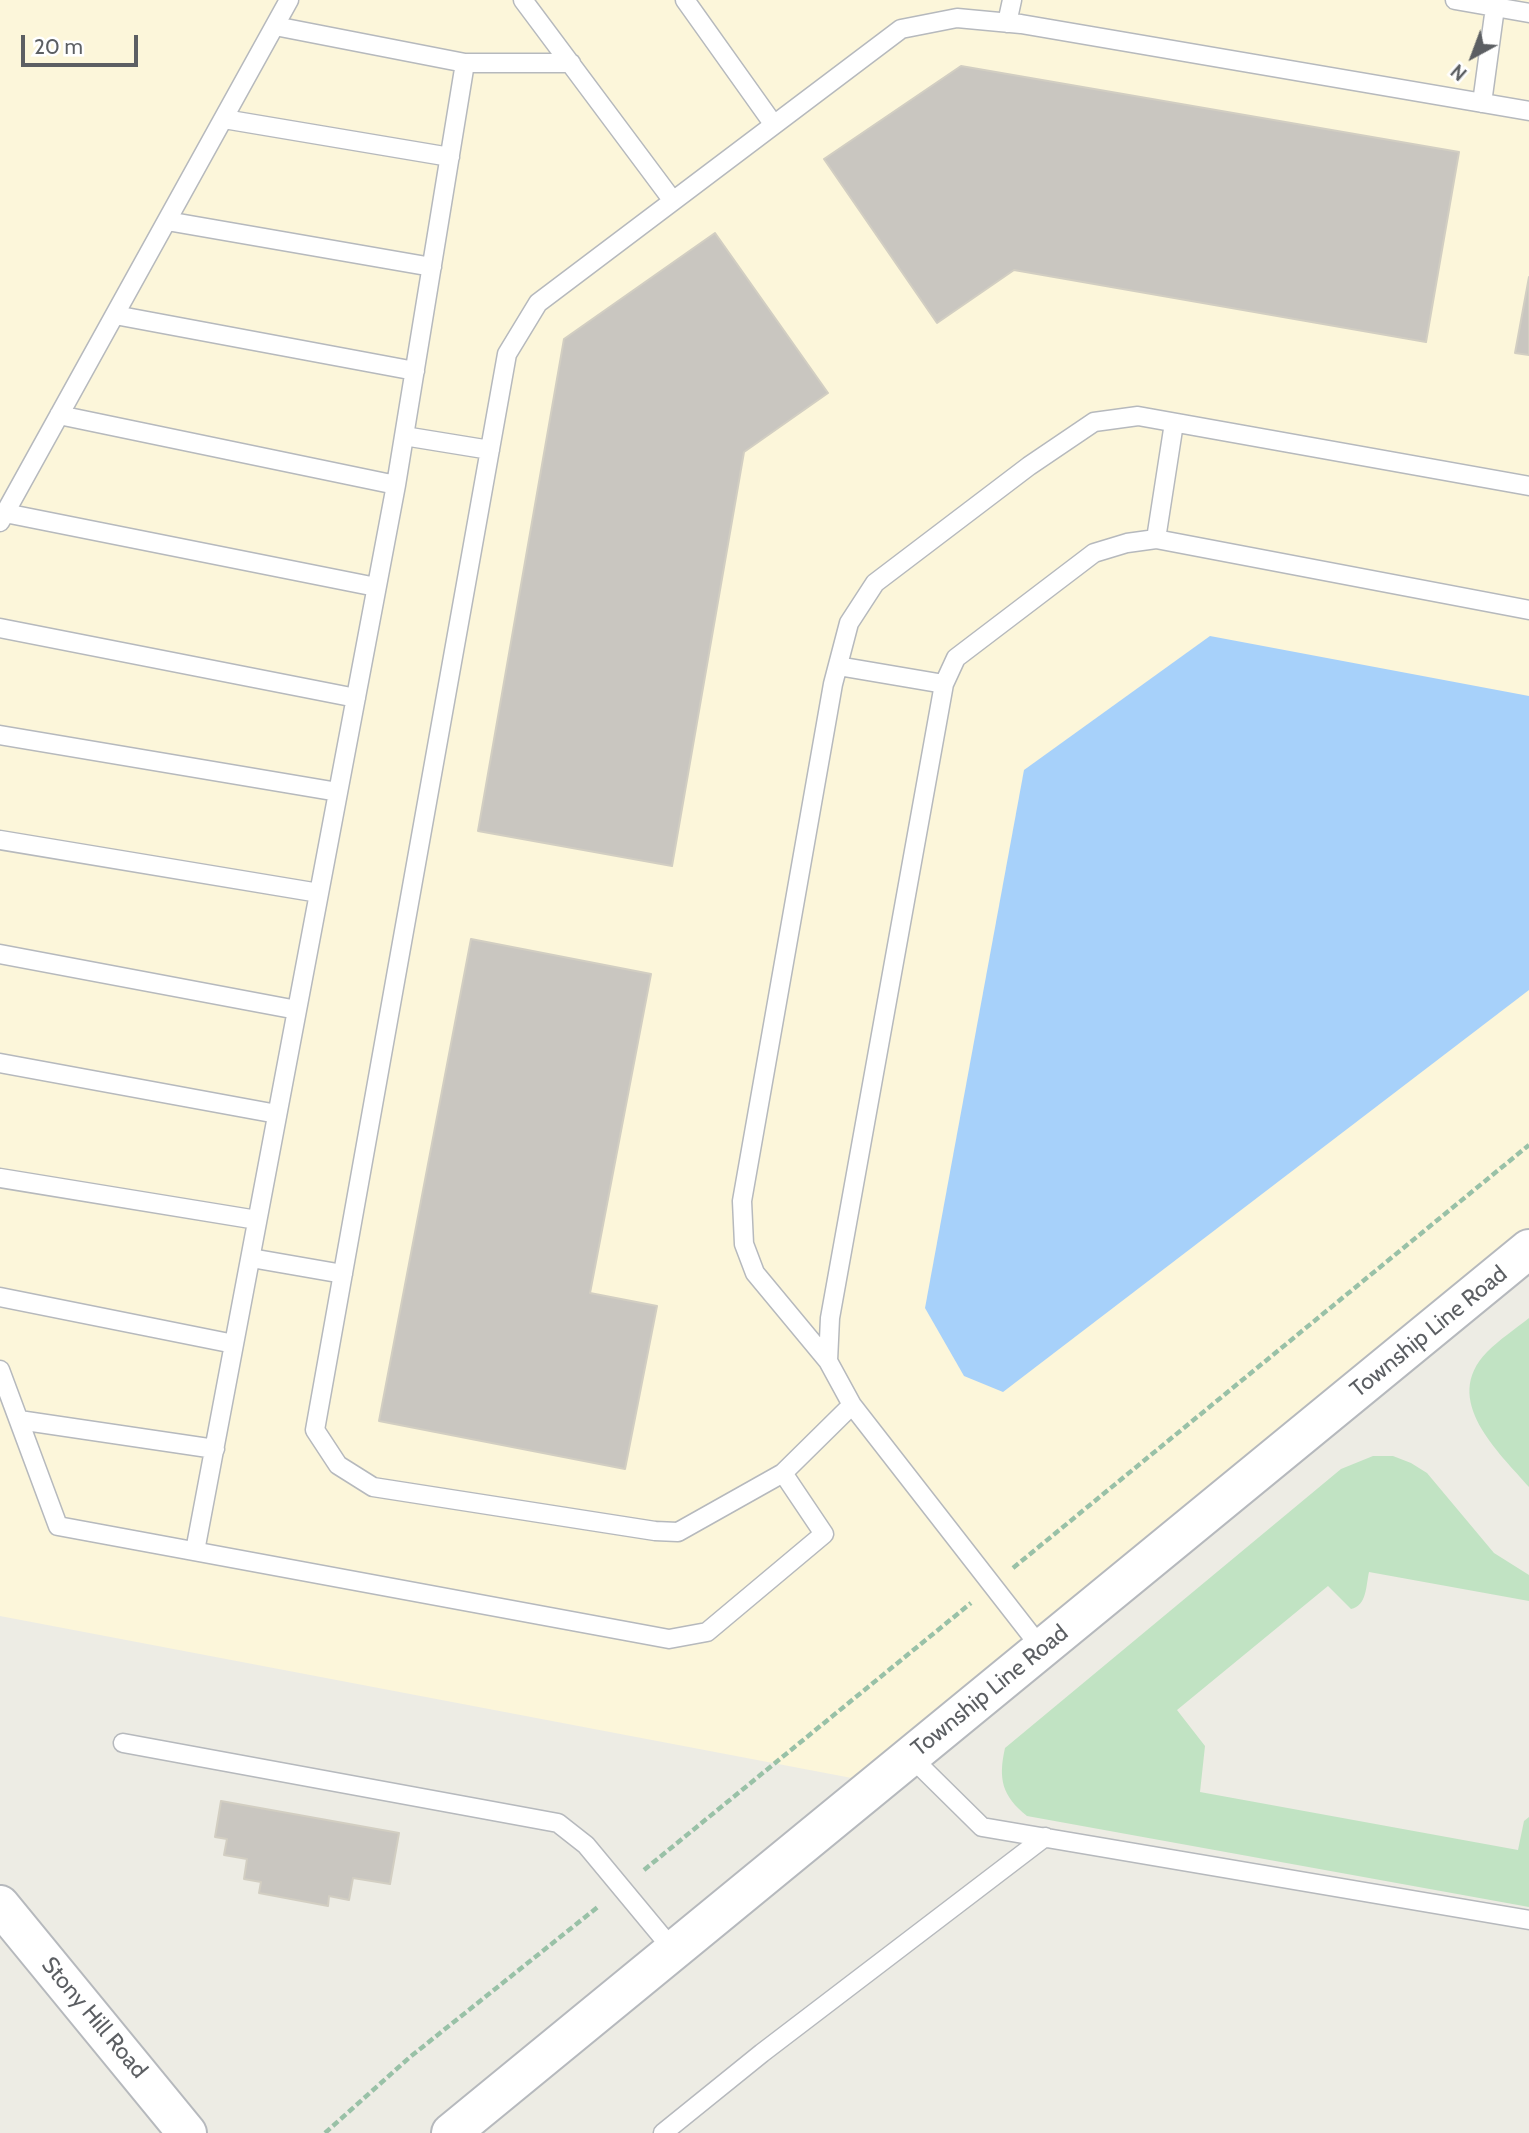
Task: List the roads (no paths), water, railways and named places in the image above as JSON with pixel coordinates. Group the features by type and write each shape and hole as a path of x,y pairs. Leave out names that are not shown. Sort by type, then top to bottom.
{"street":[{"name":"Township Line Road","path":"451,2133 1529,1249"},
{"name":"Stony Hill Road","path":"0,1905 187,2133"}],"lane":[{"path":"289,0 3,518 376,587"},
{"path":"523,0 673,201"},
{"path":"685,0 774,125"},
{"path":"1007,23 1012,0"},
{"path":"1455,0 1496,4 1529,13"},
{"path":"1482,103 1496,4"},
{"path":"852,1405 783,1473 678,1532 373,1487 338,1465 315,1430 508,354 538,303 901,29 957,18 1007,23 1529,111"},
{"path":"275,26 465,63 571,63"},
{"path":"195,1551 396,485 465,63"},
{"path":"224,120 450,157"},
{"path":"167,221 432,267"},
{"path":"115,315 415,371"},
{"path":"60,415 396,485"},
{"path":"1042,1649 852,1405 828,1361 755,1273 744,1244 742,1201 833,684 849,623 875,583 1028,466 1094,422 1138,416 1529,486"},
{"path":"1156,539 1174,422"},
{"path":"404,436 490,450"},
{"path":"828,1361 830,1318 944,684 956,658 1094,553 1127,543 1156,539 1529,610"},
{"path":"0,628 356,698"},
{"path":"838,666 944,684"},
{"path":"0,734 338,792"},
{"path":"0,840 319,893"},
{"path":"0,954 297,1010"},
{"path":"0,1063 277,1114"},
{"path":"0,1178 257,1220"},
{"path":"251,1258 343,1275"},
{"path":"0,1297 234,1344"},
{"path":"0,1370 58,1526 669,1639 707,1632 824,1534 783,1473"},
{"path":"19,1420 215,1449"},
{"path":"123,1743 558,1823 586,1845 674,1951"},
{"path":"911,1756 982,1827 1529,1920"},
{"path":"663,2133 762,2053 1045,1837"}],"water":[{"path":"1210,636 1529,696 1529,990 1003,1392 964,1376 925,1308 1024,770"}]}
